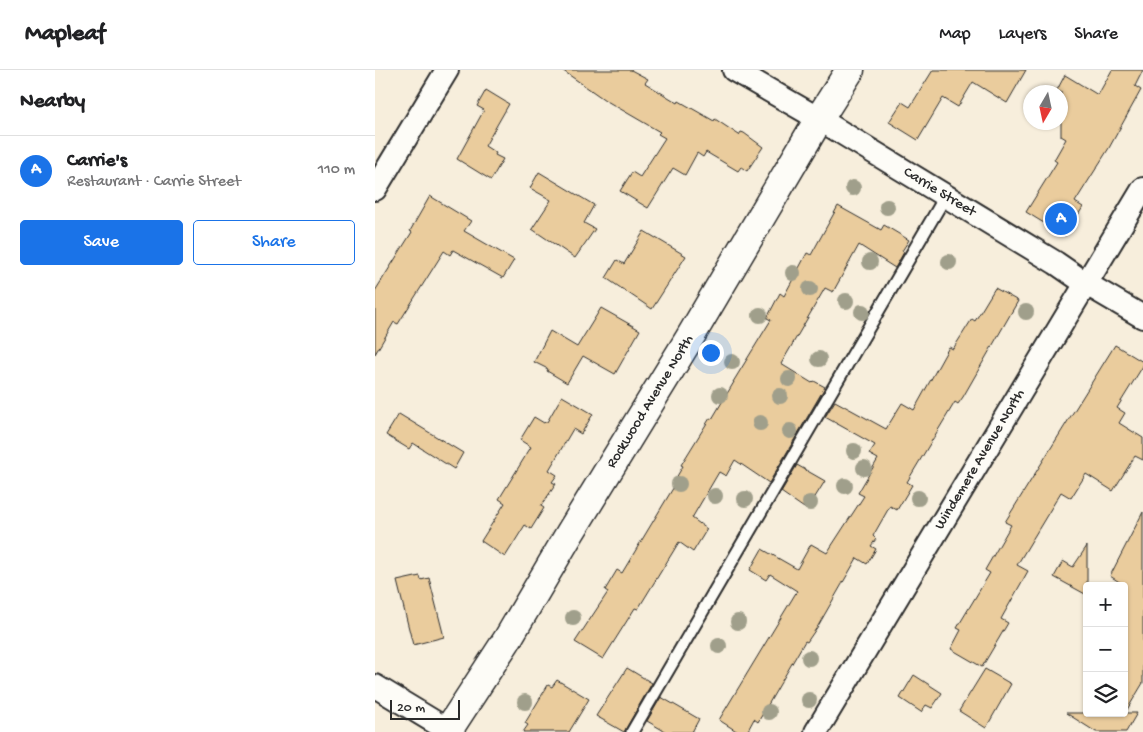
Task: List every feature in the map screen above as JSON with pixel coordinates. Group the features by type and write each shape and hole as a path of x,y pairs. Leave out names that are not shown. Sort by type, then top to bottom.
{"street":[{"path":"375,189 447,70"},
{"name":"Carrie Street","path":"734,70 819,119 1143,317"},
{"name":"Rockwood Avenue North","path":"449,731 507,640 850,70"},
{"name":"Windemere Avenue North","path":"816,732 1143,189"},
{"path":"375,686 449,731"}],"lane":[{"path":"631,732 945,196"}],"building":[{"path":"562,70 631,70 648,79 645,83 678,103 679,101 714,121 715,119 739,135 741,132 744,133 763,147 747,171 741,167 738,171 706,152 703,157 697,153 685,175 673,168 648,208 620,191 632,172 640,177 665,138 658,134 660,132 605,100"},
{"path":"933,70 1026,70 1007,103 973,82 958,107 943,98 918,140 889,122 902,102 910,107"},
{"path":"1112,70 1143,70 1135,86 1141,90 1109,148 1075,202 1083,207 1065,236 1026,212 1057,162 1054,160 1066,139 1061,136 1061,130 1068,130 1068,85 1060,85 1065,75 1098,95"},
{"path":"486,90 509,104 485,146 503,159 491,180 457,159 484,110 477,106"},
{"path":"539,172 594,205 584,223 595,229 575,258 532,229 551,200 530,188"},
{"path":"430,196 471,221 464,231 514,260 503,278 453,250 450,255 444,251 398,324 394,322 375,354 375,291 412,232 410,231"},
{"path":"838,206 881,230 884,225 909,240 902,251 904,252 895,268 859,245 833,292 825,288 781,364 812,383 814,381 825,387 769,483 735,460 726,476 719,472 692,518 707,529 693,552 679,542 638,609 635,608 603,659 575,642 608,592 605,590 617,570 622,573 678,480 676,478 683,466 681,465 710,418 712,419 771,320 767,318 780,293 784,296 807,253 811,255"},
{"path":"644,231 686,256 652,309 606,278 617,260 624,264"},
{"path":"995,288 1018,301 963,397 958,404 955,402 907,482 912,485 897,510 890,506 873,536 876,539 871,546 876,549 867,564 857,558 818,626 807,642 805,641 758,722 754,719 747,732 738,732 719,720 797,591 770,574 766,580 750,570 762,549 797,569 811,544 827,553 864,496 858,493 878,459 869,454 875,445 825,417 835,401 886,429 902,403 914,410 949,347 953,349 972,319 975,321"},
{"path":"601,308 640,330 615,374 583,356 567,383 547,371 548,369 534,362 550,331 577,347"},
{"path":"1115,345 1143,362 1143,366 1117,408 1125,413 1119,423 1143,438 1143,460 1135,456 1113,491 1086,474 1071,498 1061,492 1017,565 1028,571 1001,619 1008,623 982,667 951,649 961,630 957,628 990,573 985,570 1011,525 1005,522"},
{"path":"562,396 593,414 581,434 573,429 549,470 557,475 552,482 556,484 541,506 544,508 531,529 525,525 505,557 481,541 505,503 499,499 531,447 520,440 534,417 544,423 547,422"},
{"path":"399,414 463,453 454,469 413,443 409,449 386,435"},
{"path":"797,465 825,481 807,510 781,492"},
{"path":"1143,512 1143,683 1128,708 1128,582 1119,582 1110,576"},
{"path":"1087,546 1087,582 1083,582 1083,593 1054,577 1063,561 1073,567"},
{"path":"420,576 421,580 429,578 444,637 413,645 397,581"},
{"path":"627,668 652,683 624,732 596,716"},
{"path":"985,669 1011,684 986,728 959,711"},
{"path":"914,675 942,693 932,708 926,705 921,712 900,698"},
{"path":"557,680 589,699 569,732 523,732 528,725 525,723 548,685 552,687"},
{"path":"661,697 699,719 692,732 666,732 647,721"},
{"path":"1066,713 1083,713 1083,717 1128,717 1128,713 1137,713 1126,732 1096,732"}],"place":[{"name":"Carrie's","path":"1061,219"}]}
